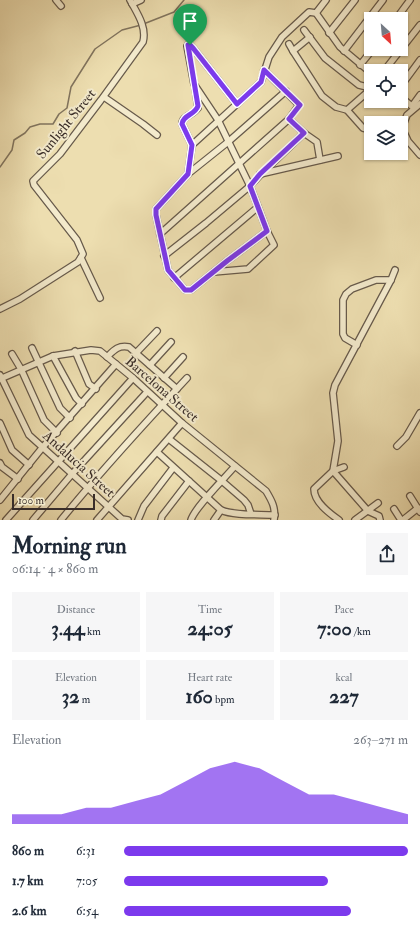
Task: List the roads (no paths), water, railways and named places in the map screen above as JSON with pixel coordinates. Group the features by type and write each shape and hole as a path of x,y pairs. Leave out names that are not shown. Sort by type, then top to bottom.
{"street":[{"path":"56,0 61,6"},
{"path":"131,2 141,0"},
{"path":"316,13 326,0"},
{"path":"329,33 355,0"},
{"path":"344,51 383,0"},
{"path":"401,12 410,0"},
{"name":"Sunlight Street","path":"81,258 83,254 77,240 34,185 33,181 60,154 104,97 143,42 145,35 144,28 131,2"},
{"path":"192,145 261,82 269,57 282,37 309,12 316,13 329,33 344,51 364,68"},
{"path":"389,64 420,25"},
{"path":"304,30 325,58 359,85 364,87"},
{"path":"293,51 310,37"},
{"path":"289,44 322,96 336,107 347,110 364,128"},
{"path":"188,174 192,145 182,121 198,108 188,45 193,48 237,104"},
{"path":"360,65 367,56"},
{"path":"408,76 420,60"},
{"path":"160,234 289,119 300,105 264,70"},
{"path":"194,84 218,120 250,186 267,231 274,245 248,268 213,272"},
{"path":"267,231 188,291 185,290 168,270 164,256 156,209 188,174 228,142 286,91"},
{"path":"347,110 364,95"},
{"path":"407,116 420,95"},
{"path":"104,97 143,124 157,136"},
{"path":"408,103 413,107"},
{"path":"413,107 420,104"},
{"path":"289,119 304,133 317,142 320,160"},
{"path":"164,256 250,186 260,174 304,133"},
{"path":"408,141 420,155"},
{"path":"260,174 338,156"},
{"path":"174,278 258,207"},
{"path":"0,309 26,295 78,262 81,258 100,298"},
{"path":"333,471 338,441 333,393 335,385 395,270"},
{"path":"357,345 344,338 343,334 343,300 346,294 352,289 376,280 391,280"},
{"path":"136,353 157,331"},
{"path":"150,365 171,342"},
{"path":"107,357 117,347 129,347 177,389"},
{"path":"32,348 60,408 70,418"},
{"path":"75,351 89,384 96,389"},
{"name":"Barcelona Street","path":"0,377 53,356 75,351 100,351 133,378 182,423 266,491 272,502 275,517"},
{"path":"12,354 21,369 44,420 57,433"},
{"path":"53,356 76,398 82,404"},
{"path":"164,378 183,357"},
{"path":"0,500 42,448 96,389 116,364"},
{"name":"Andalucia Street","path":"0,377 29,435 108,507 122,519 128,520"},
{"path":"0,516 6,520 133,378"},
{"path":"61,520 87,488 187,378"},
{"path":"33,520 72,474 147,392"},
{"path":"397,446 406,437 420,413"},
{"path":"0,423 12,450 28,465"},
{"path":"97,520 182,423"},
{"path":"169,439 222,481 248,505 251,514"},
{"path":"157,452 221,510 227,513 275,517"},
{"path":"0,464 18,479"},
{"path":"191,520 192,516 207,497 235,466"},
{"path":"338,520 319,502 314,494 314,489 333,471 344,467"},
{"path":"138,520 144,506 173,468"},
{"path":"333,471 368,511 378,516 380,520"},
{"path":"161,520 162,516 189,481"},
{"path":"394,509 402,520 419,510 410,496"},
{"path":"354,520 378,503"},
{"path":"214,520 221,510"}],"waterway":[{"path":"146,23 174,12 184,0"},
{"path":"0,167 12,150 14,140 25,133 30,127 40,124 53,124 59,114 67,108 71,87 95,49 122,30 141,25"}]}
